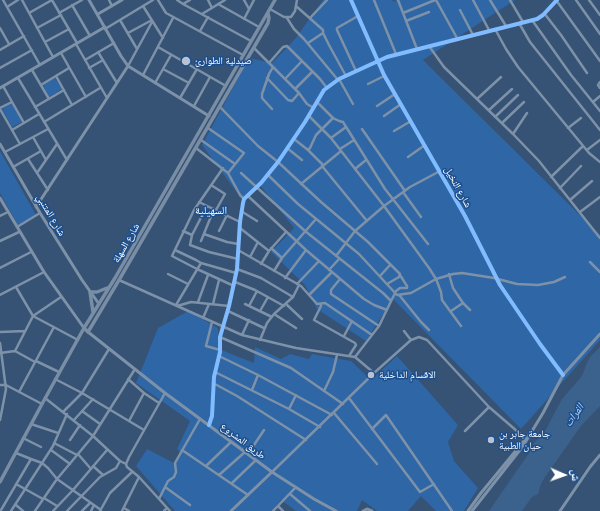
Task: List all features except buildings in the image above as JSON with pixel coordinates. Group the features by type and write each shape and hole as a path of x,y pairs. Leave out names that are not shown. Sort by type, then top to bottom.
{"main road":[{"name":"شارع السهلة","path":"0,482 84,328 209,116 275,0"},
{"name":"شارع السهلة","path":"88,332 254,48 268,23 269,11"},
{"path":"161,197 166,200"},
{"path":"93,313 90,292 103,291 108,288"},
{"name":"طريق المشروع","path":"84,328 88,332"}],"street":[{"path":"3,0 40,65"},
{"path":"7,7 18,0"},
{"path":"22,0 53,57"},
{"path":"29,13 52,0 100,88 107,98"},
{"path":"37,28 82,0"},
{"path":"89,0 128,66 209,116"},
{"path":"109,0 112,6"},
{"path":"98,14 122,0"},
{"path":"24,123 1,87 153,0"},
{"path":"158,0 166,13 173,18 243,55"},
{"path":"177,0 252,41"},
{"path":"183,4 190,0"},
{"path":"208,0 212,8"},
{"path":"202,14 225,0"},
{"path":"244,0 249,9"},
{"path":"244,19 254,0"},
{"path":"269,11 284,18 288,18 292,15 297,0"},
{"path":"310,18 327,0"},
{"name":"شارع النخيل","path":"351,0 384,76 440,171 498,279 540,344 563,374"},
{"path":"374,0 396,54"},
{"path":"403,0 398,1 417,49"},
{"path":"403,13 435,0 457,38"},
{"path":"473,0 489,30"},
{"path":"490,0 506,26"},
{"path":"510,0 530,42 600,130"},
{"path":"209,425 212,416 213,383 220,350 220,337 235,282 238,259 239,228 244,199 257,187 278,162 327,88 338,80 356,71 396,54 537,19 556,0 600,61"},
{"path":"576,0 600,34"},
{"path":"589,0 600,15"},
{"path":"218,4 260,27"},
{"path":"72,5 90,36"},
{"path":"143,6 163,38"},
{"path":"296,6 323,30 323,33 346,76"},
{"path":"460,10 473,35"},
{"path":"406,21 429,12"},
{"path":"544,13 587,73"},
{"path":"356,71 337,28 358,16"},
{"path":"200,31 208,17"},
{"path":"143,75 173,18"},
{"path":"288,18 294,29 308,43 338,80 353,104"},
{"path":"120,20 138,49"},
{"path":"532,20 571,75 600,111"},
{"path":"128,33 152,21"},
{"path":"36,207 128,66 152,21"},
{"path":"0,28 9,44"},
{"path":"45,42 69,29"},
{"path":"495,29 515,62 568,128 587,150 600,162"},
{"path":"308,43 323,33"},
{"path":"0,50 24,36"},
{"path":"85,60 114,43"},
{"path":"269,63 283,46 286,46 320,79 327,88"},
{"path":"429,46 444,67 513,134 551,177 600,238"},
{"path":"158,47 226,86"},
{"path":"254,48 299,93 307,104 314,108"},
{"path":"0,68 32,50"},
{"path":"61,52 86,97"},
{"path":"98,52 117,83"},
{"path":"155,83 171,55"},
{"path":"89,68 103,60"},
{"path":"285,79 301,62"},
{"path":"272,109 262,97 262,94 267,78 273,67"},
{"path":"41,85 70,68"},
{"path":"163,69 189,83"},
{"path":"32,70 49,99"},
{"path":"180,98 197,70"},
{"path":"295,89 312,72"},
{"path":"56,76 72,105"},
{"path":"368,84 384,76"},
{"path":"194,106 210,77"},
{"path":"477,99 501,77"},
{"path":"18,78 67,160"},
{"path":"267,78 288,100 292,101 299,93"},
{"path":"600,82 598,85 600,88"},
{"path":"44,122 100,88"},
{"path":"489,110 512,89"},
{"path":"35,107 64,90"},
{"path":"377,106 396,94"},
{"path":"495,116 518,95"},
{"path":"593,102 600,96"},
{"path":"12,102 0,109 20,144"},
{"path":"317,102 333,118 339,122 343,122 393,200 428,244"},
{"path":"502,124 524,102"},
{"path":"384,116 401,104"},
{"path":"220,107 258,146 278,162 320,202 368,242 400,274 407,286 407,288 400,288 395,293 379,326 355,357"},
{"path":"513,134 527,113"},
{"path":"12,130 39,114"},
{"path":"309,116 331,138 384,206 429,268 436,278 442,300 461,326"},
{"path":"308,150 316,135 333,118"},
{"path":"568,128 581,118"},
{"path":"394,131 411,121"},
{"path":"331,138 346,127"},
{"path":"208,128 244,153 228,173"},
{"path":"5,152 48,129"},
{"path":"362,129 422,217"},
{"path":"33,137 46,160"},
{"path":"294,139 308,150 367,221"},
{"path":"201,140 235,164"},
{"path":"301,184 340,150 354,140"},
{"path":"587,150 600,140"},
{"name":"شارع المتنبي","path":"0,144 36,207 98,304"},
{"path":"37,173 57,144"},
{"path":"408,157 425,145"},
{"path":"551,177 584,146"},
{"path":"196,148 228,173 240,195 244,199"},
{"path":"287,148 302,160"},
{"path":"13,167 41,151"},
{"path":"28,159 48,190"},
{"path":"355,169 366,160"},
{"path":"560,188 581,166"},
{"path":"223,168 199,202 183,231 173,257 208,275 234,286"},
{"path":"336,256 355,231 384,206 404,192 440,171"},
{"path":"241,173 305,231 391,301"},
{"path":"268,175 298,204 346,244 380,276 395,293 399,295 429,330"},
{"path":"570,200 592,181"},
{"path":"201,241 215,210 225,194 211,185"},
{"path":"248,196 286,232 340,279 369,302 387,310"},
{"path":"580,212 600,197"},
{"path":"0,198 31,252 84,328"},
{"path":"199,202 240,222"},
{"path":"207,206 192,235 190,245 209,252 238,259"},
{"path":"241,211 257,221"},
{"path":"0,216 8,212"},
{"path":"17,228 40,213"},
{"path":"219,231 226,215"},
{"path":"273,271 282,258 316,219"},
{"path":"239,228 282,258"},
{"path":"183,231 192,235"},
{"path":"0,241 19,232"},
{"path":"261,264 270,250 286,232"},
{"path":"204,234 238,244"},
{"path":"249,257 258,242"},
{"path":"175,250 200,263 236,273"},
{"path":"238,250 298,284 318,304 326,304 372,335"},
{"path":"285,278 306,250"},
{"path":"0,268 31,252"},
{"path":"309,295 331,271 339,258"},
{"path":"260,340 264,328 273,315 293,297 298,284 319,261"},
{"path":"590,262 600,272"},
{"path":"176,306 200,263"},
{"path":"380,276 390,264"},
{"path":"237,269 261,278 293,297"},
{"path":"0,295 44,272"},
{"path":"399,295 411,293 436,278 449,274 462,273 518,284 540,285 554,282 565,277"},
{"path":"168,274 188,284"},
{"path":"387,284 399,277 400,274"},
{"path":"449,274 452,288 470,310"},
{"path":"198,302 208,275"},
{"path":"340,279 331,290 331,294 379,326"},
{"path":"119,280 223,328 242,335 296,348 355,357 374,373"},
{"path":"213,304 219,280"},
{"path":"235,282 285,305 302,319"},
{"path":"16,287 33,316 78,340"},
{"path":"249,306 257,291"},
{"path":"15,351 33,316 61,297"},
{"path":"260,310 268,297"},
{"path":"176,306 191,302 229,306"},
{"path":"451,311 463,303"},
{"path":"203,318 209,304"},
{"path":"245,304 273,315 296,328"},
{"path":"321,304 314,320 356,344 349,356"},
{"path":"228,311 264,328"},
{"path":"242,335 249,320"},
{"path":"344,336 352,321"},
{"path":"212,322 206,346 220,350"},
{"path":"19,392 54,328"},
{"path":"0,332 25,330"},
{"path":"404,331 411,340"},
{"name":"طريق المشروع","path":"88,332 165,393 244,452 272,472 336,511"},
{"path":"472,511 523,446 544,413 563,374 600,334"},
{"path":"220,337 291,368 343,404"},
{"path":"231,511 320,427 374,373 411,340 419,337 427,340 489,407 525,438"},
{"path":"0,343 6,385 4,406 0,420"},
{"path":"63,412 82,393 108,349"},
{"path":"1,352 15,351 59,372"},
{"path":"324,392 333,372 337,355"},
{"path":"219,356 333,414 377,464"},
{"path":"35,511 57,479 93,436 135,369"},
{"path":"215,372 289,409 320,427"},
{"path":"252,390 258,375"},
{"path":"128,379 144,393 159,403"},
{"path":"55,380 93,399 144,430"},
{"path":"213,383 237,396 306,440"},
{"path":"0,385 6,385 42,404"},
{"path":"129,421 144,393"},
{"path":"126,464 129,456 165,393"},
{"path":"289,409 296,395"},
{"path":"45,398 67,414 107,450 126,464 132,472 140,477 170,511"},
{"path":"349,398 420,492 434,484"},
{"path":"74,420 93,399"},
{"path":"465,431 489,407"},
{"path":"82,411 100,424"},
{"path":"11,511 50,450 67,414"},
{"path":"372,429 386,415 452,511"},
{"path":"159,498 168,481 174,476 176,472 175,463 200,419"},
{"path":"31,424 58,433"},
{"path":"70,440 80,425"},
{"path":"248,454 264,430"},
{"path":"468,511 525,438 533,430"},
{"path":"23,438 41,447"},
{"path":"206,466 231,442"},
{"path":"54,443 78,455 92,468 103,475"},
{"path":"50,450 70,464"},
{"path":"53,511 107,450"},
{"path":"182,450 248,495"},
{"path":"16,452 42,463 57,479 101,510 110,493 132,472"},
{"path":"219,475 244,452"},
{"path":"560,511 600,455"},
{"path":"1,510 31,459"},
{"path":"232,483 256,460"},
{"path":"67,511 103,475 116,468 120,461"},
{"path":"129,511 123,509 140,477"},
{"path":"16,484 57,506"},
{"path":"165,487 190,504"},
{"path":"273,511 296,487"},
{"path":"290,494 310,511"},
{"path":"82,511 90,503"},
{"path":"16,505 23,511"},
{"path":"91,511 94,505"},
{"path":"278,506 283,511"},
{"path":"164,511 167,508"},
{"path":"363,511 367,509 372,511"}],"shaded area":[{"path":"323,0 392,0 394,2 396,0 515,0 423,60 600,235 600,340 521,429 393,299 366,341 317,309 305,285 271,252 294,228 260,185 241,198 202,145 249,58 272,63 295,39"},
{"path":"55,78 62,89 49,97 43,85"},
{"path":"12,103 22,122 12,127 2,109"},
{"path":"0,151 36,215 18,225 0,193"},
{"path":"188,311 218,328 219,349 254,363 255,347 281,359 290,354 309,359 312,354 351,361 371,380 397,356 458,425 448,442 454,461 478,488 464,511 436,511 421,496 408,511 377,511 362,500 357,511 296,511 281,500 272,511 175,511 136,466 147,449 174,463 181,453 177,449 190,421 136,383 158,328"}],"water":[{"name":"الفرات","path":"600,347 600,406 581,426 545,477 538,494 532,497 522,511 489,511 529,453 534,443 545,431 562,399 582,376 590,357"}],"cycle path":[{"path":"351,0 384,75 465,216 500,285 563,375"},
{"path":"209,425 212,416 214,377 220,352 220,337 229,306 237,269 240,222 244,199 261,183 278,162 305,122 324,90 339,79 387,57 537,19 543,15 557,0"}],"place":[{"name":"صيدلية الطوارئ","path":"186,61"},
{"name":"الاقسام الداخلية","path":"371,375"},
{"name":"جامعة جابر بن حيان الطبية","path":"491,440"}],"district":[{"name":"السهيلية","path":"211,211"}]}
